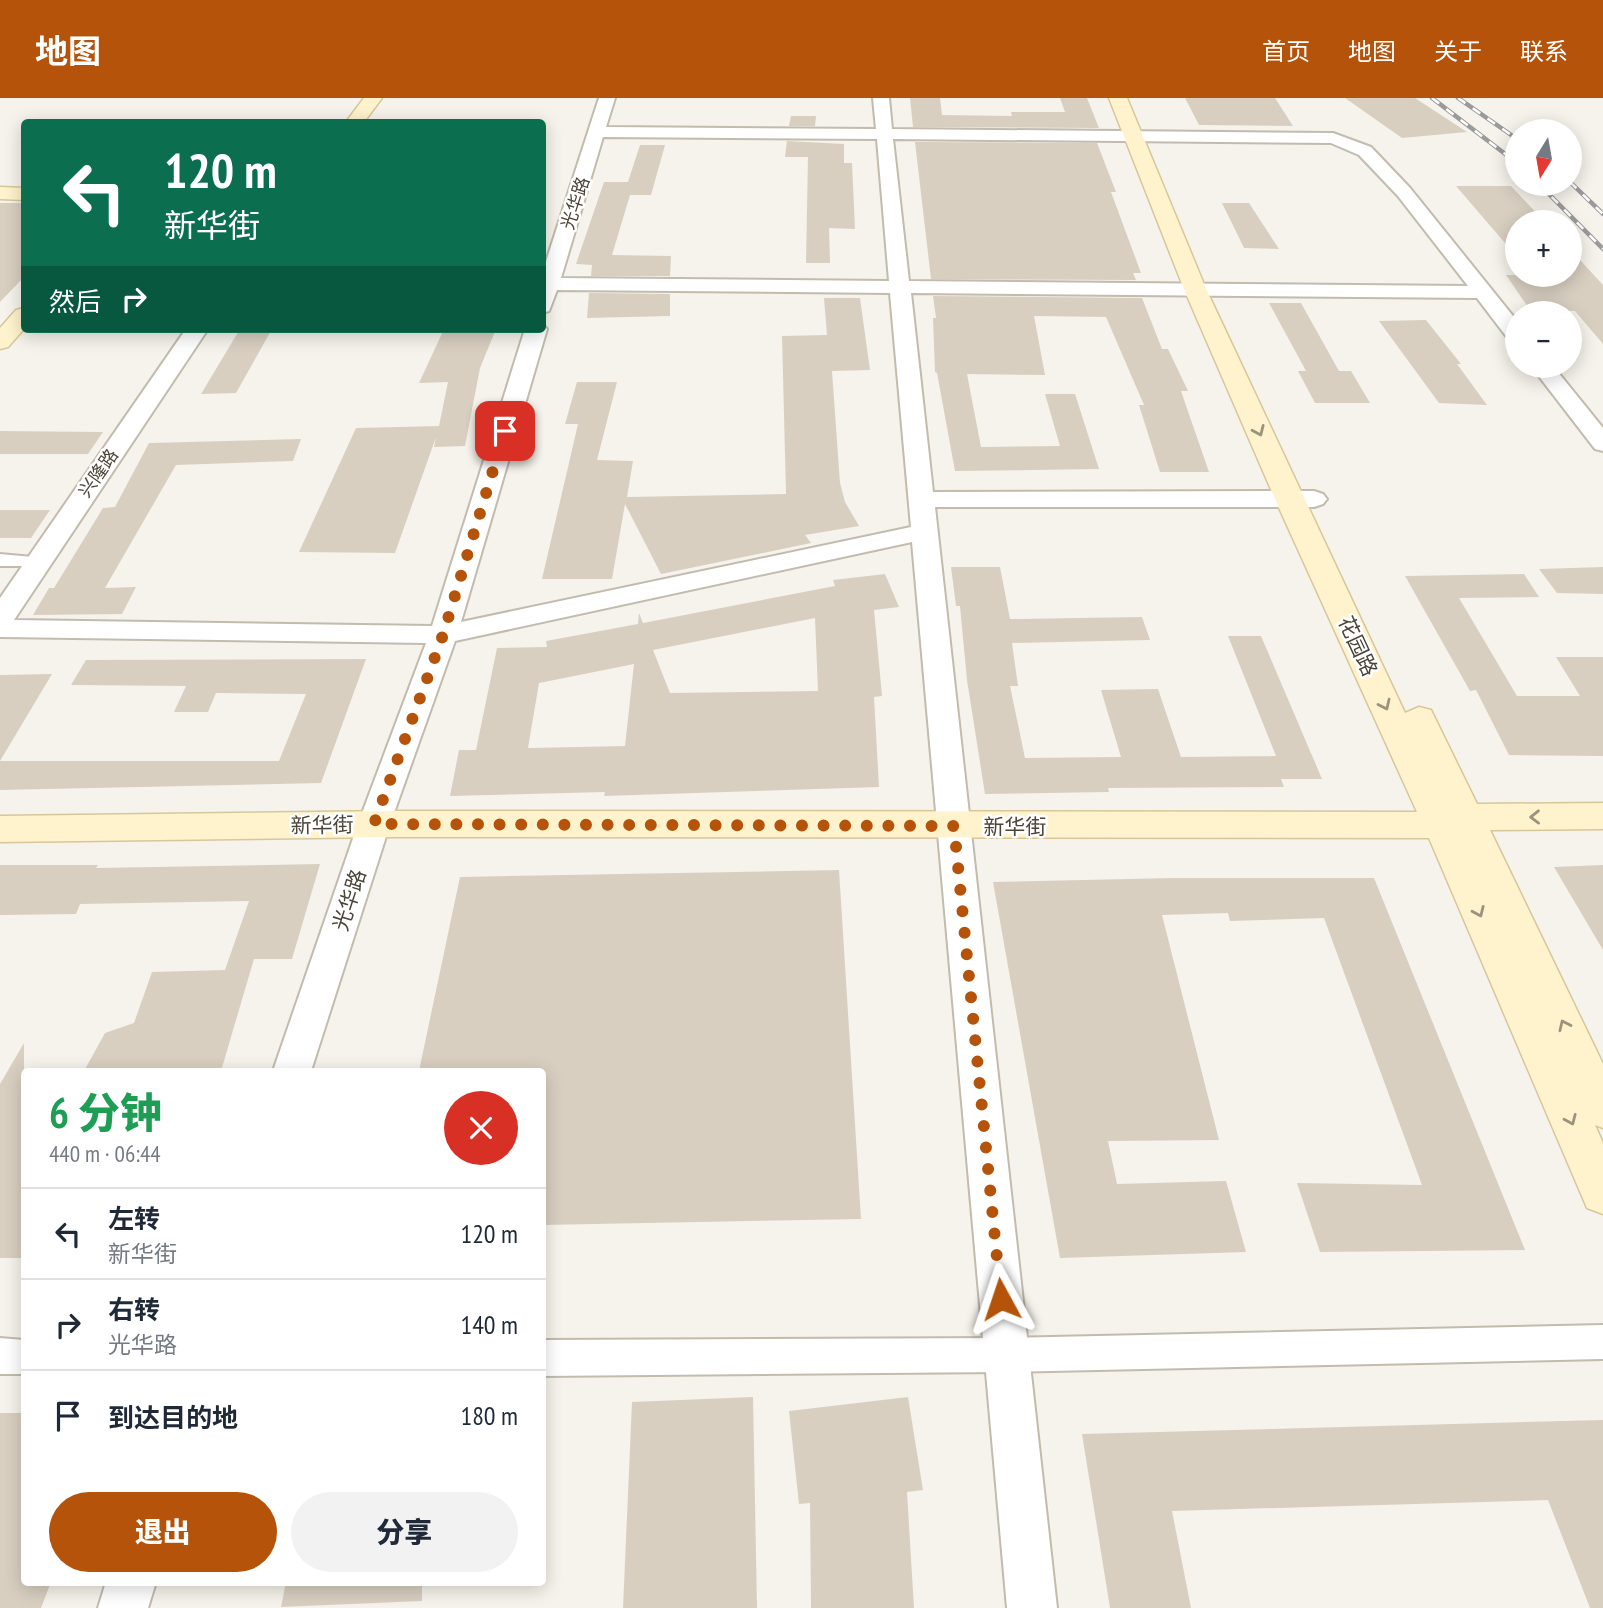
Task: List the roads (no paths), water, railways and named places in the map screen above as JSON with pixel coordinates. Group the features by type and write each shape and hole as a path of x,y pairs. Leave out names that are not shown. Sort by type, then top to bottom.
{"main road":[{"path":"357,119 373,98"},
{"name":"花园路","path":"1118,98 1141,136 1206,289 1302,499 1462,828 1603,1109"},
{"name":"花园路","path":"1132,98 1141,136"},
{"path":"0,193 21,194"},
{"path":"0,342 21,318"},
{"name":"新华街","path":"1462,828 1603,816"},
{"name":"新华街","path":"0,829 374,824 1462,828 1603,840"},
{"name":"花园路","path":"1462,828 1603,1193"}],"street":[{"name":"光华路","path":"546,294 607,98"},
{"path":"881,98 1032,1608"},
{"path":"598,132 1316,136 1349,142 1365,151 1404,192 1505,319"},
{"path":"549,284 1484,292"},
{"name":"兴隆路","path":"0,620 194,333"},
{"name":"光华路","path":"293,1068 374,824 443,635 535,333"},
{"path":"1551,378 1603,444"},
{"path":"0,628 443,635 924,516 1302,499"},
{"path":"0,560 37,562"},
{"path":"546,1358 1006,1355 1603,1342"},
{"path":"0,1356 21,1357"},
{"path":"123,1608 130,1586"}],"railway":[{"path":"1432,98 1505,154"},
{"path":"1458,98 1505,131"},
{"path":"1582,194 1603,214"},
{"path":"1551,196 1603,249"}]}
